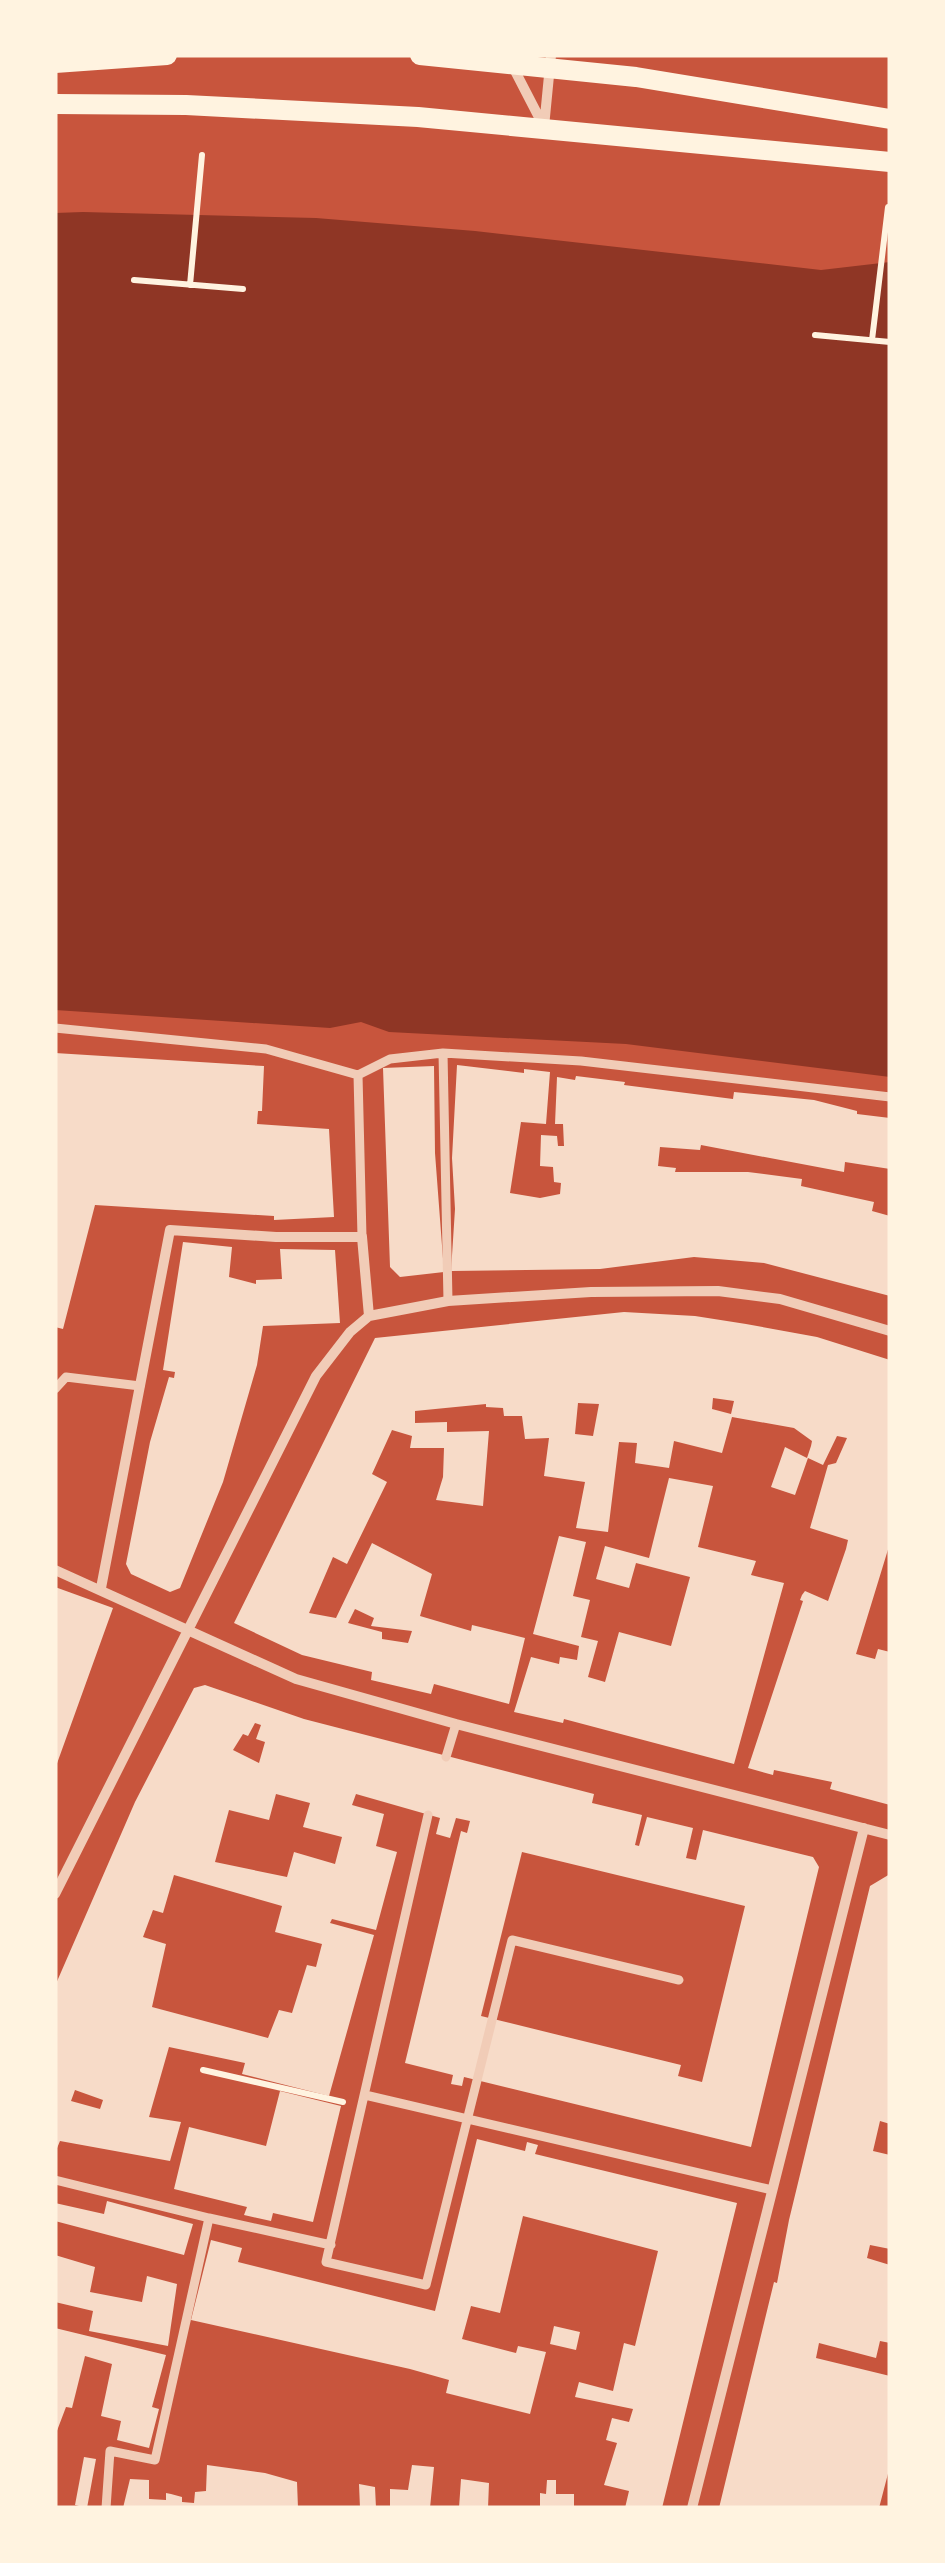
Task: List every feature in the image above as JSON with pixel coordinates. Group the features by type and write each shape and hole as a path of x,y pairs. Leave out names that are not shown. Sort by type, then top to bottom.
{"main road":[{"path":"55,63 167,55"},
{"path":"420,55 551,61 890,119"},
{"path":"55,104 299,109 890,162"}],"street":[{"path":"511,59 544,128"},
{"path":"544,128 551,61"},
{"path":"55,1028 266,1049 358,1076 390,1059 443,1053 582,1061 890,1097"},
{"path":"443,1053 448,1301"},
{"path":"358,1076 362,1237 370,1316"},
{"path":"101,1588 170,1230 276,1237 362,1237"},
{"path":"55,1894 316,1376 350,1332 370,1316 448,1301 608,1291 718,1291 780,1299 890,1331"},
{"path":"55,1389 66,1377 140,1386"},
{"path":"55,1570 296,1680 890,1835"},
{"path":"446,1757 456,1724"},
{"path":"428,1815 326,2262 426,2285 512,1940 679,1980"},
{"path":"692,2508 864,1828"},
{"path":"365,2095 772,2190"},
{"path":"55,2180 331,2245"},
{"path":"106,2508 110,2452 155,2460 209,2218"}],"path":[{"path":"190,284 202,158"},
{"path":"872,340 888,207"},
{"path":"134,280 243,289"},
{"path":"815,335 890,342"},
{"path":"203,2070 328,2099"}],"shaded area":[{"path":"55,213 316,218 475,231 821,270 890,262 890,1077 626,1044 389,1032 361,1022 330,1028 55,1010"}],"building":[{"path":"55,1053 264,1066 262,1111 258,1111 257,1124 329,1129 334,1217 274,1220 274,1216 95,1205 63,1329 55,1327"},
{"path":"457,1065 550,1072 546,1124 521,1122 510,1193 540,1198 560,1194 561,1183 554,1182 553,1167 540,1166 541,1135 557,1136 558,1146 564,1146 563,1124 555,1124 557,1077 625,1082 624,1085 733,1099 734,1092 814,1100 857,1114 890,1118 890,1169 845,1162 844,1172 701,1145 700,1150 660,1147 658,1166 676,1168 675,1172 748,1172 802,1179 801,1186 874,1202 872,1211 890,1216 890,1296 764,1263 694,1257 600,1269 451,1271"},
{"path":"434,1066 435,1153 444,1272 400,1277 390,1267 383,1068"},
{"path":"183,1242 232,1247 229,1277 256,1284 256,1280 282,1279 280,1249 335,1250 340,1323 263,1326 257,1365 223,1482 180,1588 170,1592 131,1574 126,1564 150,1442 169,1377 174,1378 175,1372 163,1370"},
{"path":"624,1312 746,1324 817,1337 890,1360 890,1543 856,1654 875,1659 878,1649 890,1652 890,1805 830,1789 832,1782 748,1768 802,1595 805,1591 828,1601 846,1549 848,1540 810,1528 828,1465 836,1463 847,1438 837,1436 823,1465 808,1458 795,1495 771,1487 785,1447 807,1458 812,1441 794,1428 732,1417 722,1453 674,1441 669,1468 635,1463 637,1443 619,1442 608,1532 576,1528 585,1482 544,1476 549,1438 525,1439 522,1416 504,1416 503,1408 486,1404 415,1411 415,1423 447,1422 447,1432 489,1431 483,1506 436,1500 443,1477 444,1448 410,1448 412,1436 392,1430 372,1474 387,1482 347,1564 333,1557 309,1613 336,1618 372,1543 432,1574 420,1616 471,1631 472,1625 525,1638 509,1704 434,1684 431,1694 371,1680 372,1672 302,1655 234,1623 375,1338","holes":["713,1398 734,1401 731,1414 712,1409","578,1403 599,1404 593,1436 575,1434","355,1609 374,1618 371,1626 412,1631 408,1643 382,1639 382,1632 348,1623"]},
{"path":"669,1478 713,1486 698,1547 756,1561 751,1575 784,1583 734,1764 564,1719 563,1723 514,1712 531,1657 559,1664 560,1657 577,1660 579,1646 533,1634 559,1536 586,1542 573,1596 590,1600 581,1637 598,1641 588,1677 605,1682 619,1632 671,1646 690,1577 636,1563 629,1588 596,1579 605,1546 649,1558"},
{"path":"55,1587 113,1608 55,1769"},
{"path":"205,1685 304,1719 594,1794 592,1803 642,1815 635,1845 639,1846 647,1817 693,1828 686,1858 696,1860 703,1830 813,1857 819,1867 751,2147 464,2077 462,2086 451,2084 453,2075 405,2063 461,1831 467,1833 470,1821 456,1818 450,1838 436,1834 440,1818 356,1794 352,1805 384,1814 376,1846 397,1852 376,1930 332,1919 330,1923 374,1935 329,2096 242,2074 245,2063 169,2047 149,2117 181,2122 170,2161 60,2141 55,2153 55,1986 135,1802 194,1688","holes":["255,1723 261,1725 256,1739 265,1742 259,1763 233,1750 243,1734 248,1736","276,1794 310,1803 303,1827 342,1837 335,1864 294,1852 287,1877 215,1862 229,1810 269,1820","522,1852 745,1906 702,2082 678,2076 681,2065 481,2016","174,1875 282,1906 275,1932 322,1944 316,1967 307,1965 292,2013 279,2010 268,2038 152,2007 166,1944 143,1937 153,1910 163,1913","75,2090 103,2100 100,2109 71,2101"]},
{"path":"890,1874 890,2124 880,2121 873,2151 890,2155 890,2249 870,2245 867,2258 890,2265 890,2343 880,2341 876,2358 819,2343 816,2358 890,2376 890,2466 879,2508 719,2508 774,2282 777,2283 870,1886"},
{"path":"280,2091 341,2106 313,2222 273,2213 271,2221 244,2215 247,2207 174,2189 189,2127 266,2146"},
{"path":"477,2139 525,2151 527,2142 538,2145 535,2154 737,2203 662,2508 625,2508 629,2491 604,2485 617,2443 606,2440 612,2418 629,2422 633,2409 575,2397 579,2382 613,2391 624,2343 635,2346 658,2251 523,2216 500,2313 471,2306 462,2339 516,2353 518,2346 546,2352 530,2414 446,2393 449,2380 410,2369 191,2320 211,2240 242,2248 238,2262 435,2311"},
{"path":"107,2201 193,2224 184,2255 55,2221 55,2203 104,2214"},
{"path":"55,2255 95,2267 90,2292 142,2302 147,2276 177,2284 168,2346 89,2331 93,2311 55,2302"},
{"path":"554,2326 580,2332 576,2350 550,2344"},
{"path":"55,2328 166,2355 152,2407 159,2409 149,2448 117,2440 121,2421 101,2416 112,2364 85,2356 72,2408 66,2407 55,2436"},
{"path":"84,2457 96,2459 87,2508 75,2505"},
{"path":"207,2465 297,2482 298,2508 123,2508 130,2479 149,2480 149,2499 166,2500 166,2493 182,2497 182,2502 194,2503 195,2492 206,2491"},
{"path":"412,2465 434,2467 430,2508 390,2508 390,2489 408,2490"},
{"path":"461,2479 489,2483 488,2508 459,2508"},
{"path":"547,2480 556,2480 556,2494 574,2494 574,2508 540,2508 540,2493 546,2494"},
{"path":"359,2484 375,2487 376,2508 360,2508"}]}
